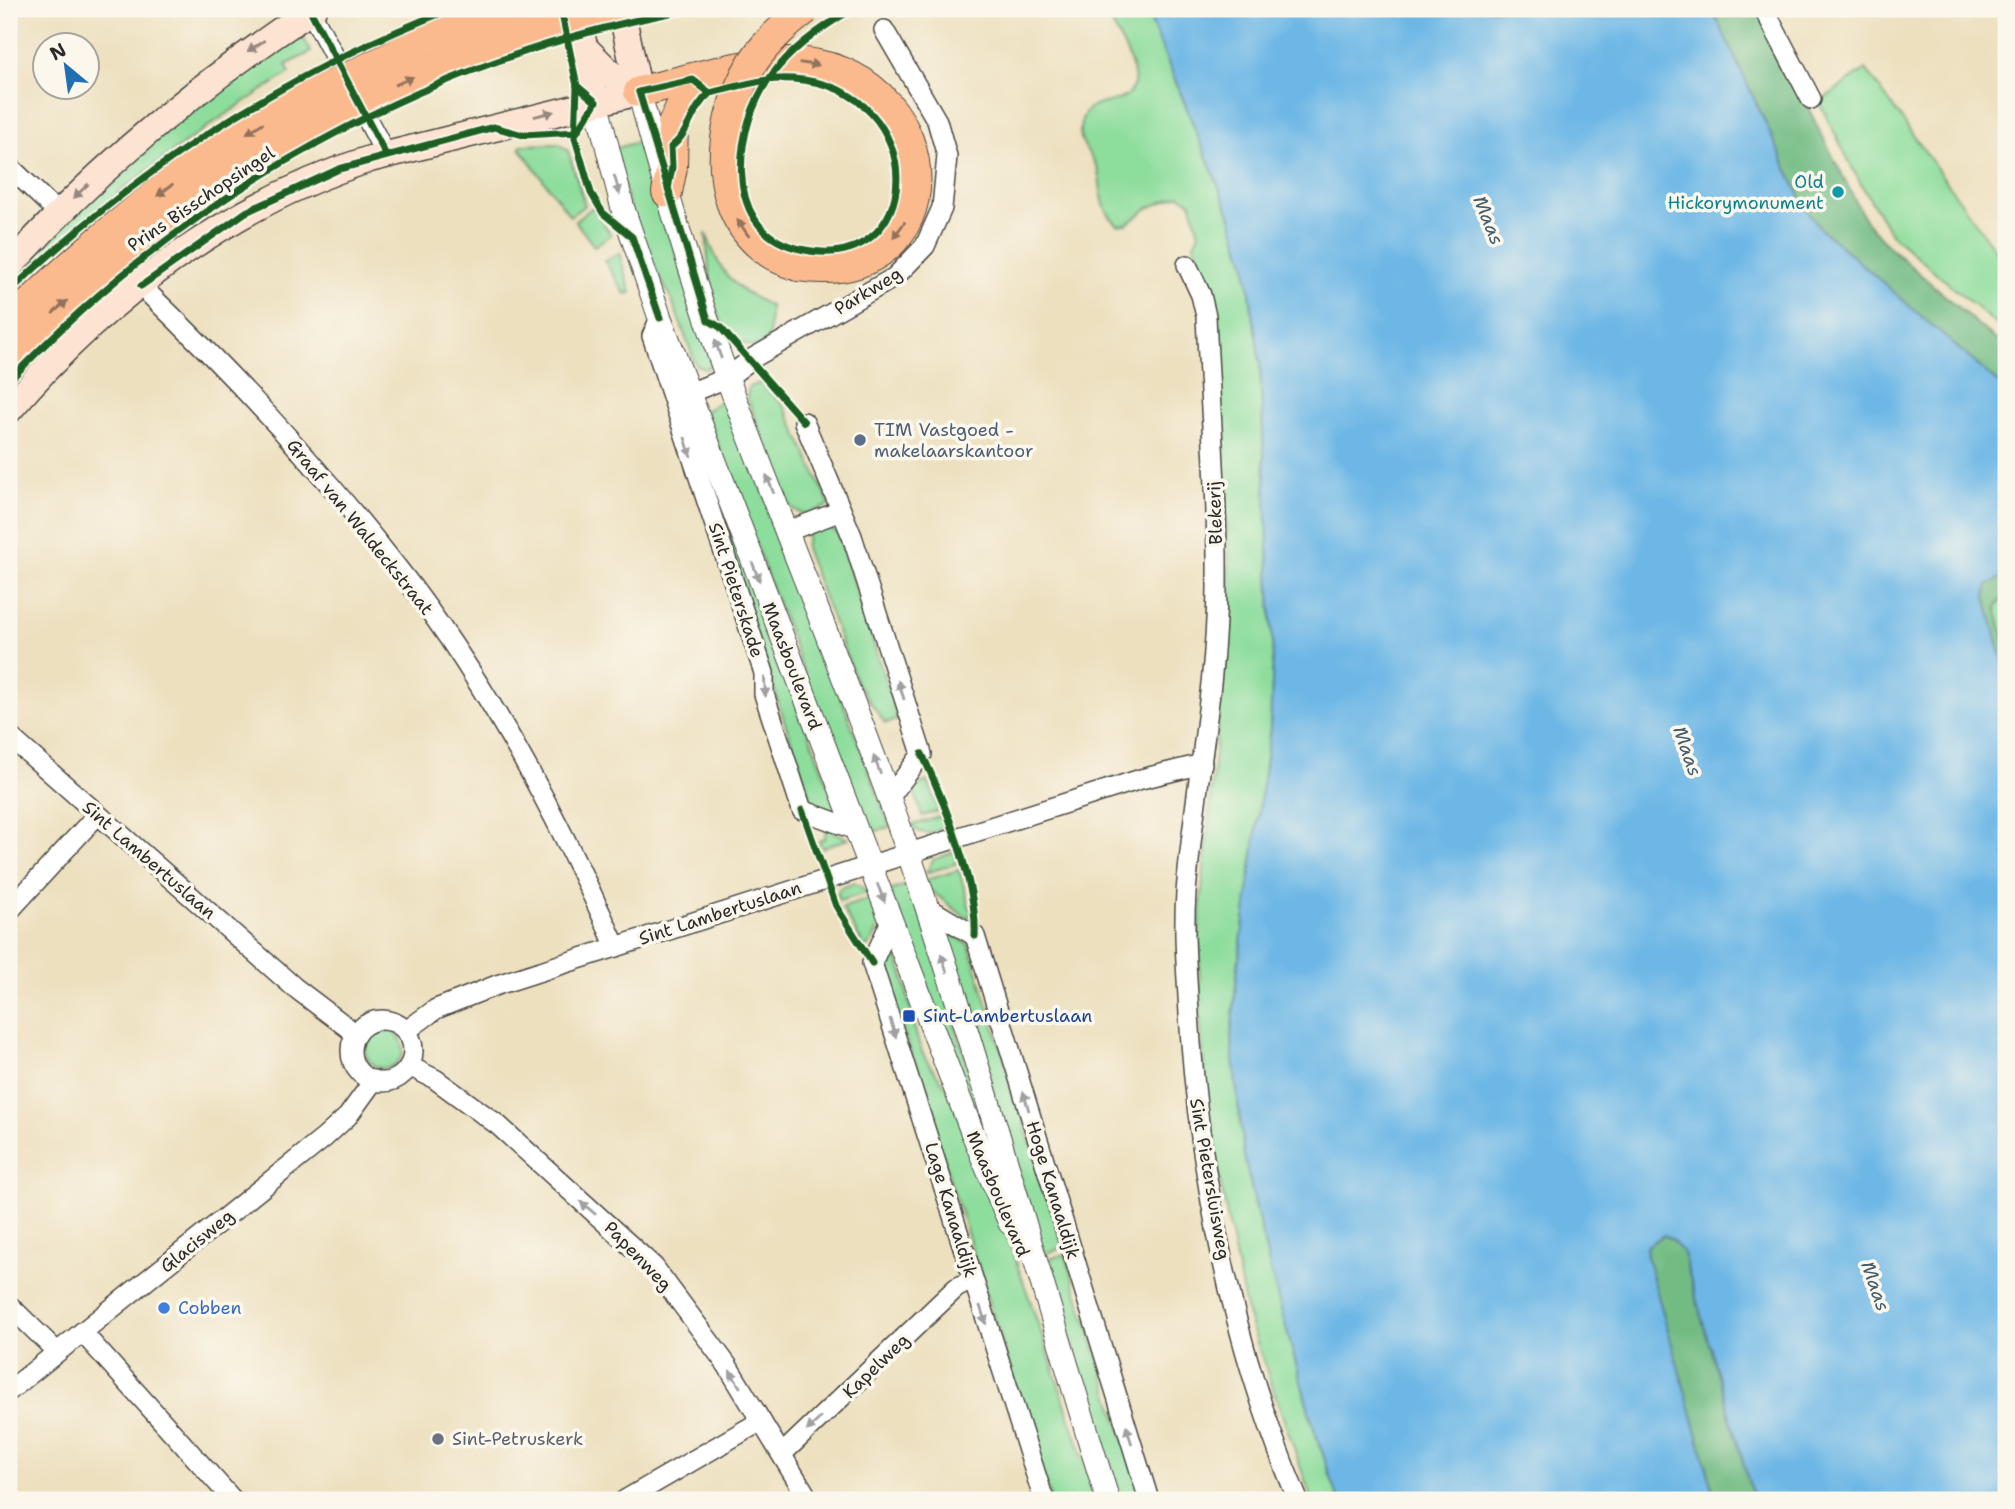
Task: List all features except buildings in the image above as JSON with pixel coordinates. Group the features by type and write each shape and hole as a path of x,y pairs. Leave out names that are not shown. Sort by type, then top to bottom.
{"main road":[{"path":"336,98 426,40 511,9"},
{"name":"Maasboulevard","path":"576,9 596,102"},
{"path":"336,98 383,90 483,49 559,24 621,9"},
{"name":"Maasboulevard","path":"621,9 639,92"},
{"path":"584,47 611,74 639,92 693,79 759,65 789,62 816,64 840,73 865,88 890,109 903,125 912,146 917,184 910,213 895,237 872,256 853,264 822,269 798,266 764,250 741,226 727,192 724,160 733,107 748,71 772,39 806,9"},
{"path":"9,267 58,213 175,107 240,57 312,10"},
{"path":"667,192 672,167 673,124 693,79"},
{"name":"Prins Bisschopsingel","path":"9,410 68,347 141,286 246,212 309,181 386,155 639,92"},
{"name":"Prins Bisschopsingel","path":"9,324 94,246 190,172 268,120 336,98"},
{"name":"Prins Bisschopsingel","path":"9,358 86,284 152,229 253,161 336,98"}],"street":[{"path":"1764,9 1811,99"},
{"path":"312,10 386,155"},
{"name":"Parkweg","path":"680,397 727,377 753,358 905,270 925,246 938,221 947,185 944,145 932,111 884,30"},
{"name":"Maasboulevard","path":"639,92 667,192 727,377 889,798 925,906 994,1121 1048,1310 1108,1500"},
{"name":"Maasboulevard","path":"596,102 623,209 660,318 680,397 870,865 971,1129 1048,1310"},
{"path":"9,166 58,213"},
{"name":"Blekerij","path":"1187,265 1201,295 1206,316 1216,548 1217,589 1207,737 1202,764"},
{"name":"Graaf van Waldeckstraat","path":"141,286 261,406 402,573 518,754 553,816 615,947"},
{"name":"Sint Pieterskade","path":"680,397 764,673 764,694 802,810 856,830"},
{"path":"804,422 841,511 922,754 889,798"},
{"path":"788,531 841,511"},
{"name":"Sint Lambertuslaan","path":"9,736 294,987 356,1034"},
{"name":"Sint Lambertuslaan","path":"406,1031 451,1002 907,853 1141,779 1202,764"},
{"name":"Sint Pietersluisweg","path":"1202,764 1186,894 1185,931 1199,1133 1239,1325 1253,1375 1298,1500"},
{"path":"9,911 97,816"},
{"name":"Hoge Kanaaldijk","path":"925,906 975,936 1149,1500"},
{"name":"Lage Kanaaldijk","path":"891,921 872,963 1044,1500"},
{"path":"384,1020 398,1024 406,1031 413,1048 409,1066 393,1079 374,1080 360,1071 353,1060 352,1045 356,1034 365,1025 384,1020"},
{"name":"Papenweg","path":"409,1066 435,1079 498,1125 654,1267 727,1365 809,1500"},
{"name":"Glacisweg","path":"9,1391 324,1138 348,1116 374,1080"},
{"name":"Kapelweg","path":"782,1454 956,1288 972,1280"},
{"path":"9,1305 57,1352"},
{"path":"82,1332 233,1500"},
{"path":"625,1500 761,1420"}],"green space":[{"path":"1104,9 1146,9 1230,214 1246,266 1260,363 1273,659 1270,728 1237,973 1231,1038 1244,1156 1270,1269 1314,1429 1339,1500 1312,1500 1247,1314 1208,1121 1200,1017 1199,923 1228,615 1229,560 1214,324 1194,243 1199,234 1191,203 1180,195 1148,208 1127,224 1118,225 1105,207 1098,171 1082,141 1080,126 1083,117 1094,106 1125,97 1134,83 1134,76 1128,57"},
{"path":"1712,9 1758,9 1865,220 1889,247 1994,339 2006,340 2006,390 1819,227 1805,207"},
{"path":"298,27 311,52 286,65 290,73 217,120 148,170 81,223 16,280 15,275 147,138"},
{"path":"1866,69 2000,257 2006,253 2006,327 1999,327 1891,234 1859,181 1819,102"},
{"path":"641,141 712,364 706,369 696,365 671,298 639,240 613,149"},
{"path":"559,144 568,151 585,205 570,216 520,148 521,145"},
{"path":"593,207 611,235 594,246 575,221"},
{"path":"706,233 716,259 736,285 770,306 769,337 760,347 743,343 730,334 721,320 711,285"},
{"path":"619,253 631,293 625,294 605,261"},
{"path":"760,383 785,407 830,505 803,513 788,504 747,397 749,387"},
{"path":"719,402 731,406 890,827 865,834 705,411"},
{"path":"696,432 839,814 817,805 810,798 690,435"},
{"path":"827,526 838,534 898,720 885,723 857,683 805,548 808,533"},
{"path":"2006,574 2006,597 2002,598 1996,608 2006,647 2006,674 1986,597 1987,586"},
{"path":"2006,597 2006,647 1996,608 2002,598"},
{"path":"928,781 939,811 922,816 913,787"},
{"path":"942,816 944,826 932,833 923,833 910,826"},
{"path":"826,827 848,839 822,848 819,841 825,838"},
{"path":"953,852 957,863 926,873 933,860"},
{"path":"959,870 972,916 965,917 929,889 926,880"},
{"path":"854,883 870,892 839,901 837,894 840,888"},
{"path":"912,883 986,1125 980,1126 889,891"},
{"path":"874,897 878,918 877,931 865,948 842,908"},
{"path":"942,928 969,945 1063,1248 1043,1254"},
{"path":"891,948 905,983 914,1028 923,1054 950,1094 1010,1244 1097,1500 1051,1500 889,985"},
{"path":"384,1030 397,1036 403,1049 397,1062 384,1068 371,1062 365,1049 371,1036"},
{"path":"1664,1235 1672,1239 1683,1253 1754,1500 1716,1500 1647,1257 1646,1247"},
{"path":"1065,1254 1143,1500 1121,1500 1046,1260"}],"water":[{"name":"Maas","path":"1146,9 1712,9 1805,207 1819,227 2006,390 2006,574 1988,586 1986,597 2006,674 2006,1500 1754,1500 1683,1253 1672,1239 1664,1235 1646,1247 1647,1257 1716,1500 1339,1500 1314,1429 1270,1269 1244,1156 1231,1038 1237,973 1270,728 1273,659 1260,363 1246,266 1230,214"}],"cycle path":[{"path":"9,292 110,204 216,128 329,63 451,9"},
{"path":"561,9 577,86 575,138 591,193 603,213 632,237 660,318"},
{"path":"9,381 80,312 156,249 236,192 321,141 409,97 501,60 595,31 691,9"},
{"path":"639,92 693,80 710,93 762,81 772,80 783,79 793,79 839,90 872,114 891,145 897,180 890,212 871,237 839,251 796,248 772,237 755,219 745,197 741,172 749,120 759,96 771,76 788,56 809,38 853,9"},
{"path":"310,10 386,155"},
{"path":"141,286 246,212 339,169 494,127 523,135 577,132 596,102 577,86"},
{"path":"639,92 708,320 720,327 804,422"},
{"path":"668,189 672,167 671,147 710,93"},
{"path":"922,754 958,844 971,893 975,936"},
{"path":"802,810 836,906 872,963"}],"place":[{"name":"Old Hickorymonument","path":"1838,192"},
{"name":"TIM Vastgoed - makelaarskantoor","path":"860,440"},
{"name":"Sint-Lambertuslaan","path":"909,1016"},
{"name":"Cobben","path":"164,1308"},
{"name":"Sint-Petruskerk","path":"438,1439"}]}
